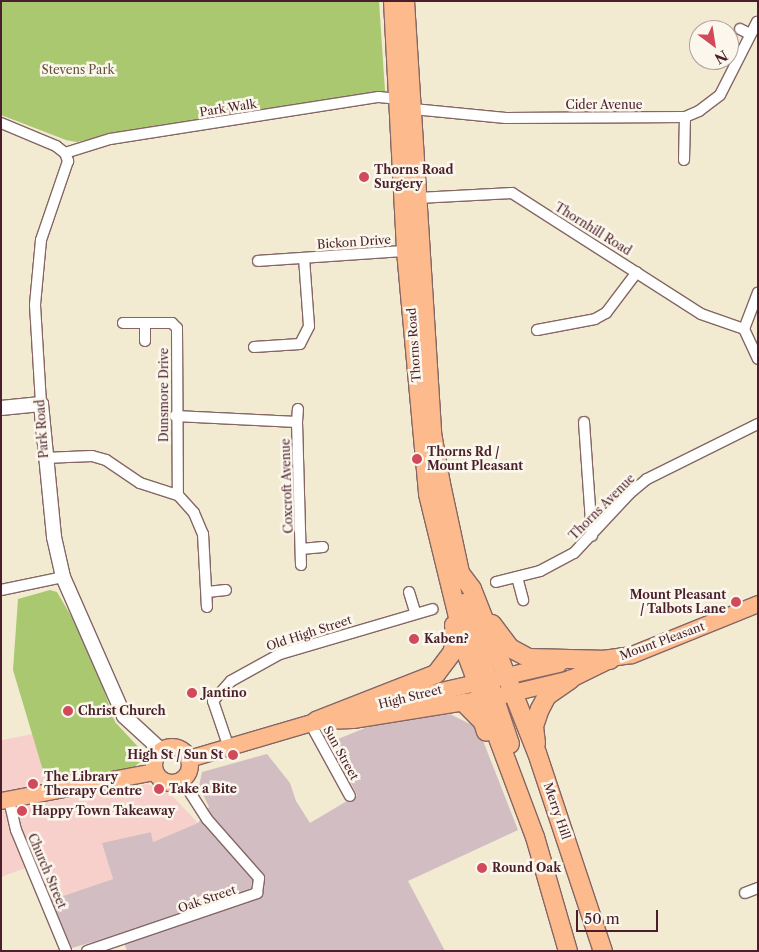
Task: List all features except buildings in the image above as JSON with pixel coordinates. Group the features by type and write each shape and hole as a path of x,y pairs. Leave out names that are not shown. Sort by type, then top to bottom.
{"highway":[{"name":"Thorns Road","path":"393,1 406,251 421,446 429,502 451,594 490,679"},
{"name":"Thorns Road","path":"405,1 432,433 460,573 472,589 490,679"},
{"path":"460,573 479,652 490,679"},
{"path":"472,589 494,628 516,653 542,660 585,657 610,660"},
{"path":"313,722 436,674 452,654 456,638 451,594"},
{"path":"537,753 534,726 540,708 548,696 571,678"},
{"name":"Merry Hill","path":"490,679 497,697 568,951"},
{"name":"Merry Hill","path":"490,679 497,697 537,753 603,951"},
{"path":"464,703 483,722 519,811 533,831"},
{"path":"591,913 593,951"}],"main road":[{"name":"Mount Pleasant","path":"490,679 542,666 610,660 665,643 757,606"},
{"name":"High Street","path":"313,722 353,720 497,697 571,678 610,660"},
{"name":"High Street","path":"189,759 313,722 490,679"},
{"path":"178,748 189,759 189,771 182,780 166,782 155,772 154,762 162,750 178,748"},
{"path":"5,800 155,772"}],"street":[{"name":"Cider Avenue","path":"413,109 506,118 685,117 699,111 720,95 756,22"},
{"path":"740,29 750,34"},
{"name":"Park Walk","path":"65,153 110,138 379,97 397,99"},
{"path":"684,160 685,117"},
{"path":"1,123 65,153"},
{"name":"Park Road","path":"65,153 68,160 41,240 34,305 44,458 54,537 63,577 124,716 162,750"},
{"name":"Thornhill Road","path":"418,198 512,194 701,314 744,329"},
{"name":"Bickon Drive","path":"258,261 406,251"},
{"name":"Bickon Drive","path":"254,347 300,344 309,326 304,258"},
{"path":"537,330 595,319 606,313 637,272"},
{"path":"758,293 744,329 758,359"},
{"name":"Dunsmore Drive","path":"123,323 172,323 177,328 175,416 178,495"},
{"name":"Dunsmore Drive","path":"145,323 145,341"},
{"path":"1,408 41,404"},
{"name":"Coxcroft Avenue","path":"298,409 301,565"},
{"name":"Coxcroft Avenue","path":"175,416 297,422"},
{"path":"584,422 592,536"},
{"name":"Thorns Avenue","path":"496,582 517,577 563,560 592,536 629,494 647,480 758,424"},
{"path":"44,458 92,456 106,460 140,483 178,495 194,513 203,534 207,607"},
{"name":"Coxcroft Avenue","path":"301,549 324,547"},
{"path":"1,590 63,577"},
{"path":"517,577 523,600"},
{"path":"207,592 226,590"},
{"path":"409,592 415,612"},
{"name":"Old High Street","path":"229,748 213,701 231,681 280,654 415,612 433,609"},
{"name":"Sun Street","path":"313,722 350,796"},
{"name":"Oak Street","path":"87,951 257,893 259,878 207,819 182,780"},
{"name":"Church Street","path":"5,800 66,951"},
{"path":"745,893 758,888"}],"shaded area":[{"path":"450,714 478,728 518,830 408,881 445,951 127,951 121,934 72,948 51,900 113,879 102,843 151,832 153,842 198,823 209,807 199,786 202,772 267,754 290,783 296,801 310,823 357,795 332,746 338,739 375,724"},
{"path":"33,734 47,784 1,793 2,740"},
{"path":"147,784 165,788 198,823 153,842 151,832 103,843 113,879 51,900 19,830 14,808"},
{"path":"7,810 28,867 1,877 1,811"}],"green space":[{"name":"Stevens Park","path":"1,1 379,1 385,91 113,134 77,142 66,140 1,115"},
{"path":"50,590 57,592 88,645 115,722 142,751 140,762 134,767 47,784 13,670 18,599"}],"place":[{"name":"Thorns Road Surgery","path":"364,177"},
{"name":"Thorns Rd / Mount Pleasant","path":"417,459"},
{"name":"Mount Pleasant / Talbots Lane","path":"736,602"},
{"name":"Kaben?","path":"414,639"},
{"name":"Jantino","path":"192,693"},
{"name":"Christ Church","path":"68,711"},
{"name":"High St / Sun St","path":"233,755"},
{"name":"The Library Therapy Centre","path":"33,784"},
{"name":"Take a Bite","path":"159,789"},
{"name":"Happy Town Takeaway","path":"22,811"},
{"name":"Round Oak","path":"482,868"}]}
